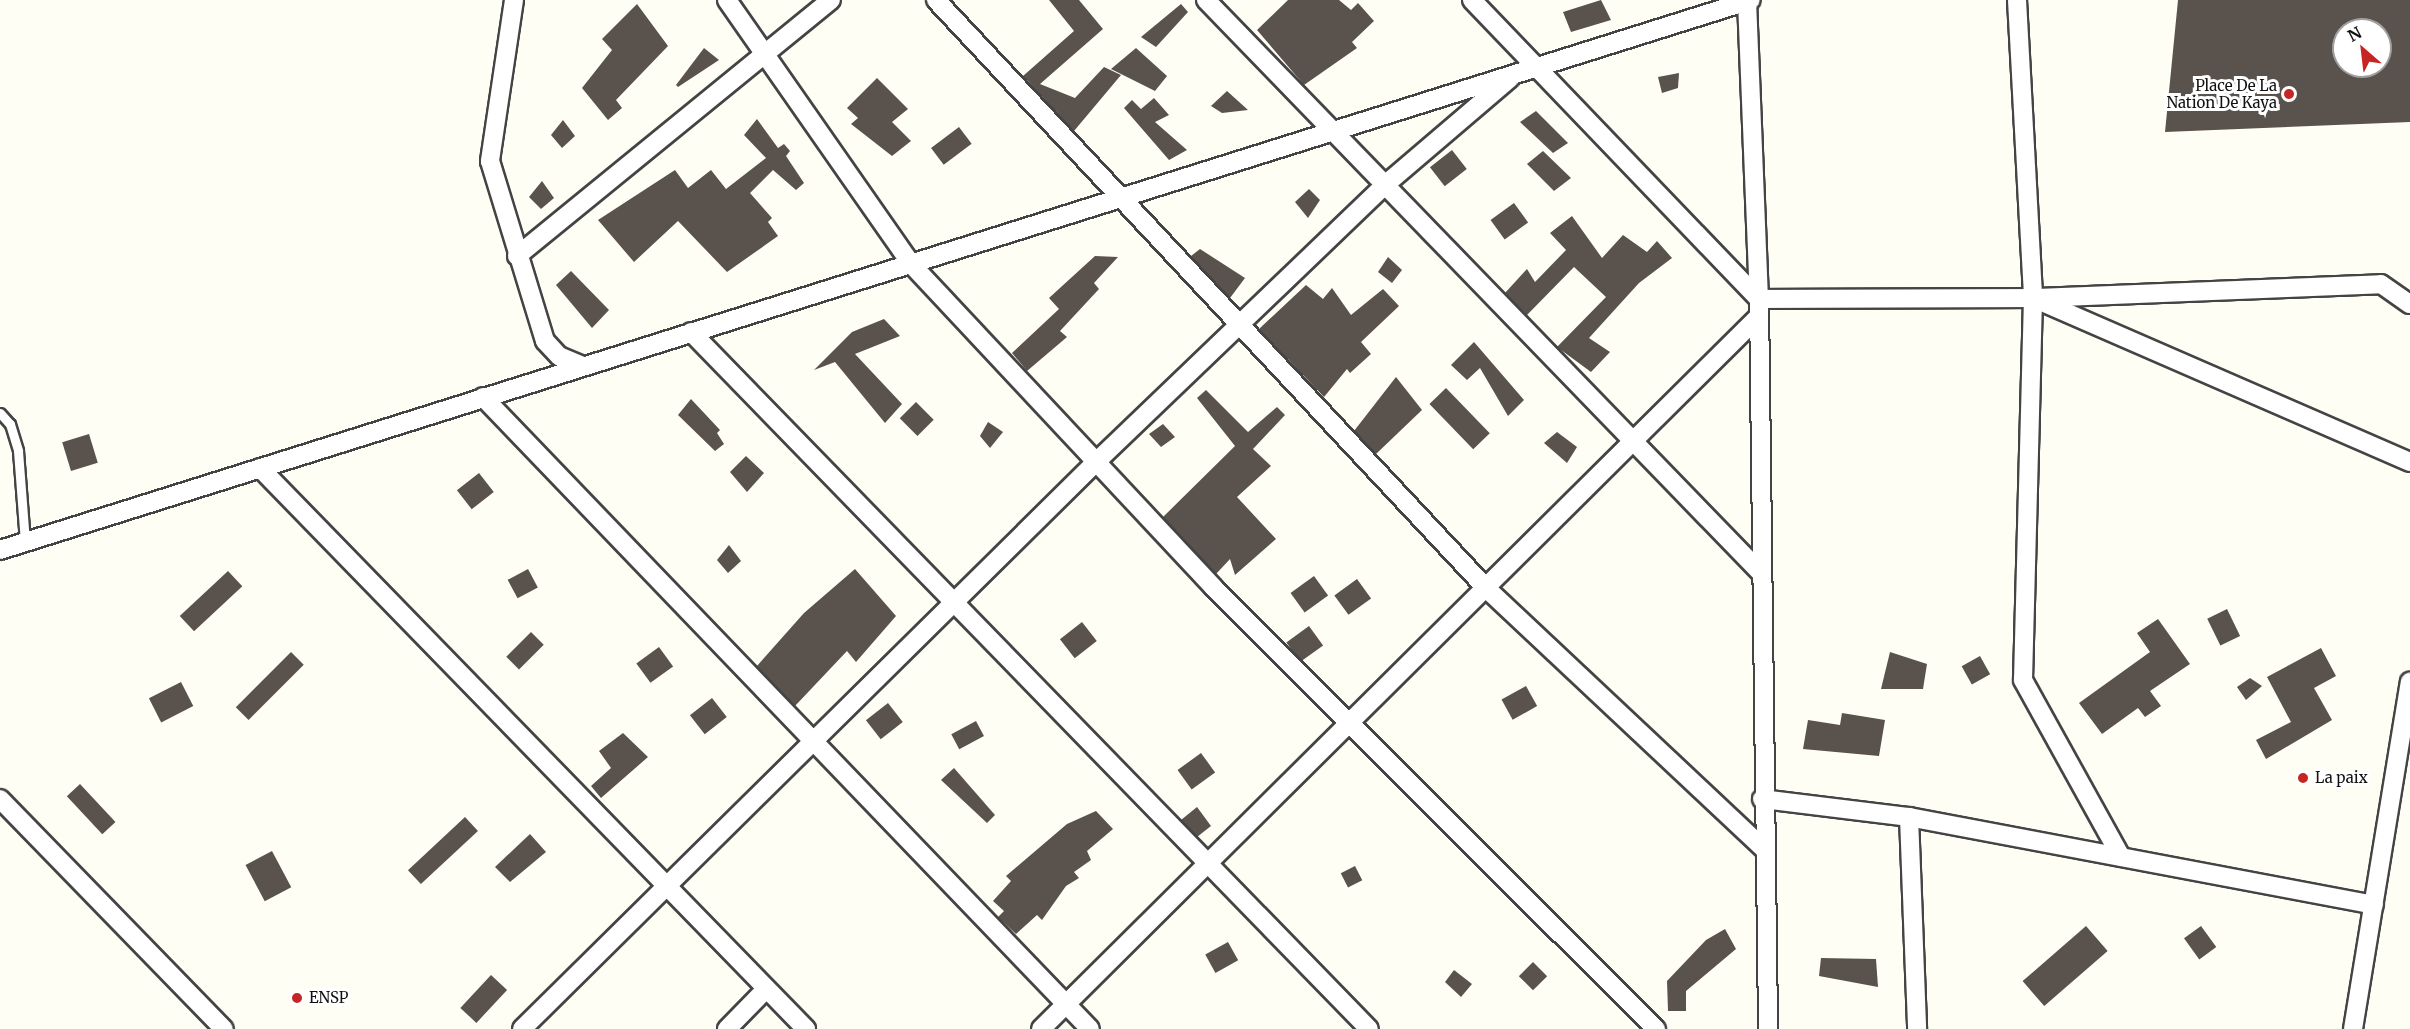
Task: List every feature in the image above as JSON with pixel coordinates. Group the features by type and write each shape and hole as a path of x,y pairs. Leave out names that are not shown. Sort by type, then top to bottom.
{"street":[{"path":"514,0 490,161 517,256 545,341 560,356 583,366"},
{"path":"727,0 768,53 912,265 1095,463 1348,724 1656,1029"},
{"path":"517,256 831,0"},
{"path":"936,0 1121,197 1237,327 1486,588 1763,848"},
{"path":"1206,0 1330,131 1386,184 1760,572"},
{"path":"1472,0 1525,69 1759,299 2033,298 2380,284 2410,304"},
{"path":"2017,0 2033,298 2023,680 2121,857"},
{"path":"0,550 483,397 912,265 1525,69 1749,1 1759,299 1757,318 1762,799 1768,1029"},
{"path":"522,1029 952,601 1386,184 1525,69"},
{"path":"2033,298 2410,462"},
{"path":"1041,1029 1757,318"},
{"path":"691,332 1369,1029"},
{"path":"483,397 810,742 1090,1029"},
{"path":"260,468 665,887 806,1029"},
{"path":"2353,1029 2410,682"},
{"path":"0,799 224,1029"},
{"path":"1762,799 1909,817 2374,905"},
{"path":"1909,817 1917,1029"},
{"path":"727,1029 766,989"}],"lane":[{"path":"0,413 10,424 18,451 26,541"}],"building":[{"path":"1049,0 1079,0 1103,29 1040,84 1075,98 1104,67 1121,75 1074,131 1023,76 1074,31"},
{"path":"1288,0 1339,0 1351,10 1358,3 1374,21 1352,42 1357,48 1304,85 1257,30"},
{"path":"1601,0 1611,20 1571,32 1563,12"},
{"name":"Place De La Nation De Kaya","path":"2178,0 2410,0 2410,122 2165,132"},
{"path":"637,4 668,46 616,100 622,108 608,120 582,88 612,50 602,39"},
{"path":"1181,4 1188,12 1156,47 1141,37"},
{"path":"704,48 719,60 678,87 676,85"},
{"path":"1136,48 1167,76 1155,91 1111,69"},
{"path":"1679,73 1678,88 1662,93 1658,77"},
{"path":"877,78 908,109 892,122 911,141 892,156 851,124 858,118 847,108"},
{"path":"1227,91 1248,110 1222,113 1211,106"},
{"path":"1154,98 1169,115 1155,122 1187,150 1169,160 1124,108 1132,100 1141,109"},
{"path":"1536,111 1568,143 1553,153 1520,122"},
{"path":"757,119 778,148 784,144 790,151 786,156 804,183 796,190 773,170 750,193 772,218 768,222 778,236 727,272 678,221 634,262 598,220 675,170 688,188 711,170 726,189 766,158 744,135"},
{"path":"563,120 575,136 562,148 551,135"},
{"path":"959,127 972,144 944,165 931,148"},
{"path":"1452,150 1467,169 1445,186 1430,167"},
{"path":"1543,151 1571,178 1554,191 1527,164"},
{"path":"542,181 554,198 541,209 529,197"},
{"path":"1309,189 1320,200 1308,218 1295,202"},
{"path":"1514,203 1528,222 1505,239 1491,220"},
{"path":"1572,216 1602,258 1623,235 1647,252 1657,241 1672,258 1639,283 1589,338 1610,352 1591,372 1557,347 1606,297 1574,267 1527,315 1505,293 1527,269 1535,282 1566,250 1550,233"},
{"path":"1200,249 1245,278 1230,298 1191,256"},
{"path":"1095,256 1118,257 1094,283 1099,289 1060,331 1067,337 1027,371 1012,353 1059,309 1049,298"},
{"path":"1388,257 1402,270 1392,283 1378,272"},
{"path":"571,271 609,310 592,328 556,285"},
{"path":"1306,285 1323,299 1332,288 1351,315 1383,289 1399,306 1361,342 1371,354 1350,373 1347,369 1324,397 1259,329"},
{"path":"884,319 900,336 855,354 902,404 885,423 835,362 814,370 852,332"},
{"path":"1474,342 1524,400 1508,416 1480,368 1467,380 1451,365"},
{"path":"1396,377 1422,410 1376,454 1354,431"},
{"path":"1446,388 1490,433 1473,449 1429,404"},
{"path":"1206,390 1248,432 1277,407 1285,415 1253,449 1271,466 1237,497 1276,539 1235,575 1230,559 1216,574 1163,517 1235,446 1197,398"},
{"path":"691,399 720,430 717,433 724,444 715,451 678,415"},
{"path":"916,402 934,420 917,436 900,418"},
{"path":"988,422 1003,432 990,448 980,436"},
{"path":"1163,424 1175,437 1161,447 1149,434"},
{"path":"1557,432 1577,447 1567,463 1544,443"},
{"path":"89,434 98,463 71,471 62,442"},
{"path":"746,456 764,473 747,492 730,472"},
{"path":"479,473 494,492 472,509 457,490"},
{"path":"729,545 741,561 728,573 717,560"},
{"path":"528,569 538,588 518,598 508,580"},
{"path":"855,569 896,616 856,662 847,651 795,706 757,666 804,613"},
{"path":"228,571 242,586 194,631 180,616"},
{"path":"1314,576 1328,595 1305,612 1291,593"},
{"path":"1357,579 1371,598 1348,615 1334,595"},
{"path":"2227,609 2240,636 2220,646 2207,619"},
{"path":"2158,619 2190,664 2150,691 2161,706 2145,717 2138,708 2102,734 2079,703 2150,652 2137,633"},
{"path":"1082,622 1097,641 1075,658 1060,639"},
{"path":"1309,626 1323,645 1300,662 1286,642"},
{"path":"531,632 544,645 519,669 506,657"},
{"path":"659,647 673,666 650,683 636,663"},
{"path":"2321,648 2336,676 2314,688 2332,720 2266,759 2256,740 2291,722 2267,677"},
{"path":"291,652 304,665 249,720 236,707"},
{"path":"1890,652 1927,664 1923,689 1881,689"},
{"path":"1980,656 1990,674 1972,685 1962,666"},
{"path":"2250,678 2262,686 2246,700 2237,687"},
{"path":"181,682 193,706 161,722 149,698"},
{"path":"1526,686 1537,706 1513,720 1502,700"},
{"path":"712,698 727,717 705,734 690,715"},
{"path":"888,703 903,722 881,739 866,720"},
{"path":"1842,713 1885,720 1879,756 1803,749 1808,720 1840,725"},
{"path":"976,721 984,736 959,749 951,734"},
{"path":"623,733 648,757 601,798 591,786 611,768 599,751"},
{"path":"1201,753 1215,772 1192,789 1178,770"},
{"path":"954,768 995,815 987,823 941,780"},
{"path":"80,784 115,822 102,834 67,796"},
{"path":"1197,807 1211,826 1197,837 1181,820"},
{"path":"1096,811 1113,829 1087,851 1091,860 1074,872 1079,878 1066,886 1042,920 1037,915 1016,934 998,917 1004,911 993,901 1011,881 1006,876 1067,824"},
{"path":"465,817 478,831 421,884 408,870"},
{"path":"530,834 546,852 510,882 495,867"},
{"path":"272,851 291,887 265,901 246,865"},
{"path":"1355,866 1362,880 1348,888 1341,873"},
{"path":"2086,926 2108,951 2044,1006 2023,981"},
{"path":"2201,926 2216,947 2199,959 2184,938"},
{"path":"1725,929 1736,949 1686,991 1686,1011 1668,1011 1667,981 1706,940"},
{"path":"1228,942 1238,960 1215,973 1205,955"},
{"path":"1821,958 1876,959 1878,987 1819,976"},
{"path":"1533,962 1547,976 1533,990 1519,976"},
{"path":"1454,970 1472,984 1461,997 1445,982"},
{"path":"491,975 507,990 476,1023 460,1008"}],"place":[{"name":"Place De La Nation De Kaya","path":"2289,94"},
{"name":"La paix","path":"2303,778"},
{"name":"ENSP","path":"297,998"}]}
